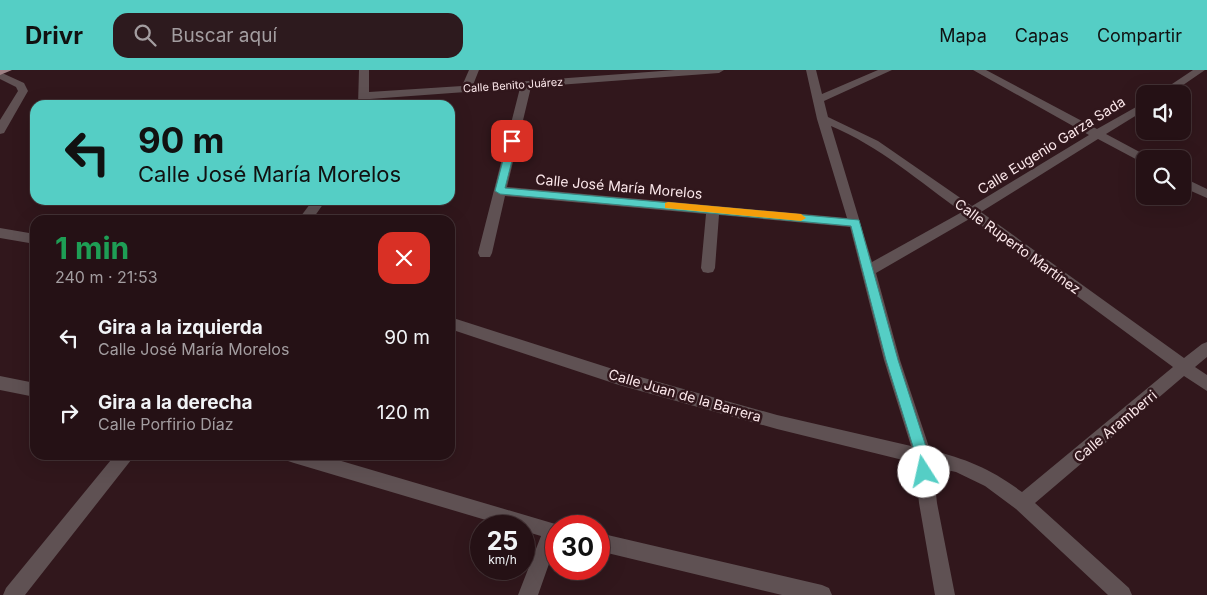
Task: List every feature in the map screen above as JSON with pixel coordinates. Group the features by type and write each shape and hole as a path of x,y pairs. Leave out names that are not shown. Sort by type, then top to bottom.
{"main road":[{"path":"0,74 7,70"}],"street":[{"path":"364,70 365,100"},
{"path":"466,88 474,70"},
{"name":"Calle Benito Juárez","path":"373,100 466,88 720,70"},
{"path":"811,70 823,119 855,223 892,360 923,456 928,503 945,595"},
{"path":"819,99 887,70"},
{"path":"978,70 1136,155"},
{"path":"1178,85 1200,72"},
{"path":"0,74 20,85 23,91 0,130"},
{"path":"485,253 526,85"},
{"name":"Calle Eugenio Garza Sada","path":"868,271 972,212 1136,111"},
{"name":"Calle Ruperto Martínez","path":"823,119 851,130 873,143 972,212 1207,384"},
{"path":"1191,186 1207,194"},
{"name":"Calle José María Morelos","path":"500,191 855,223"},
{"path":"708,268 713,209"},
{"path":"0,233 30,237"},
{"name":"Calle Juan de la Barrera","path":"455,325 647,385 777,422 958,465 991,480 1022,503 1122,595"},
{"name":"Calle Aramberri","path":"1022,503 1207,348"},
{"path":"0,383 30,389"},
{"path":"13,595 122,460"},
{"path":"312,460 545,529"},
{"path":"610,545 822,595"},
{"path":"528,595 545,554"}],"slow traffic":[{"path":"668,205 801,218"}],"route":[{"path":"512,141 500,191 855,223 892,360 923,456 924,472"}]}
